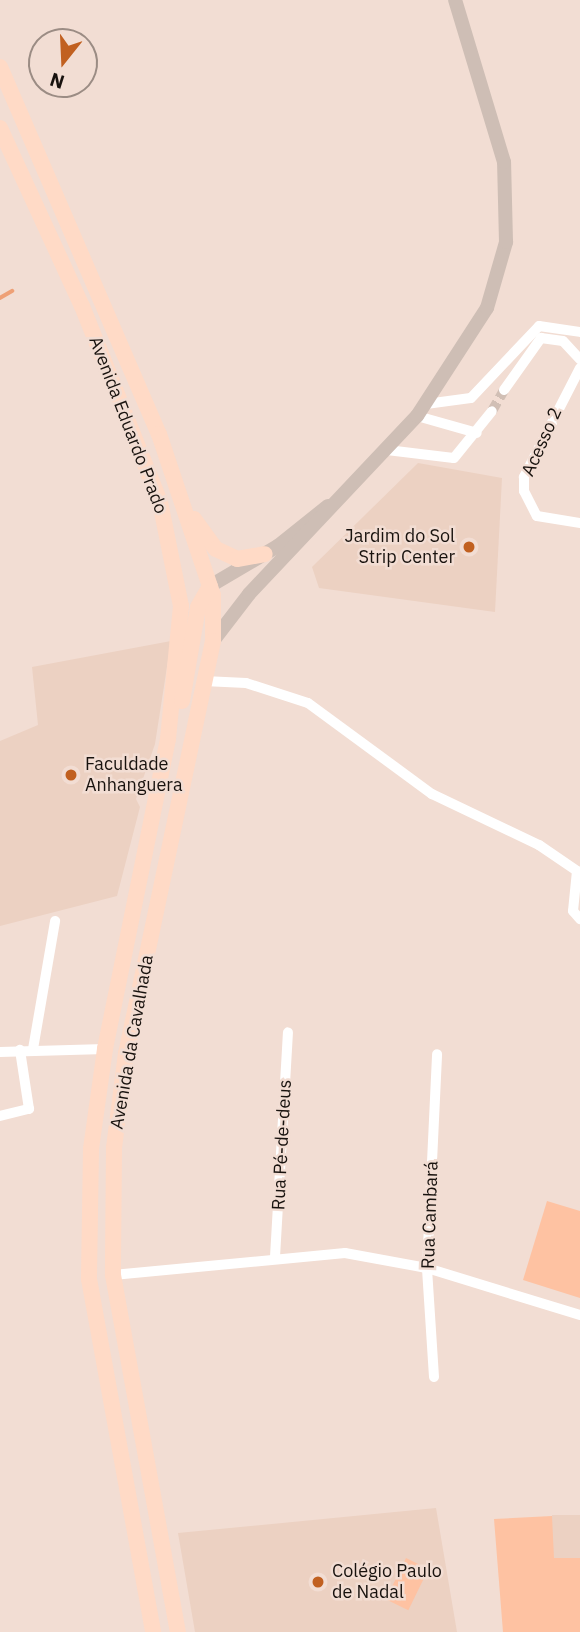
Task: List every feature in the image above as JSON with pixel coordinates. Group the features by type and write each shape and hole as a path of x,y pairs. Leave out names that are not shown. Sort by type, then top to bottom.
{"main road":[{"name":"Avenida da Cavalhada","path":"178,1632 113,1275 114,1148 144,966 213,641 421,410 487,308 506,242 504,162 455,0"},
{"name":"Avenida Eduardo Prado","path":"0,67 186,508 210,586 213,641"},
{"name":"Avenida Eduardo Prado","path":"0,128 82,306 160,502 181,616 168,739"},
{"name":"Avenida da Cavalhada","path":"210,586 265,554 338,500"},
{"path":"186,508 216,549 237,559 265,554"},
{"path":"168,739 192,661 198,607 210,586"},
{"name":"Avenida da Cavalhada","path":"153,1632 89,1279 91,1149 104,1049 168,739"},
{"path":"162,770 156,839 169,846"},
{"path":"138,884 149,903 144,966"}],"street":[{"path":"421,410 471,398 539,326 580,332"},
{"path":"504,390 541,338 563,341 580,359"},
{"name":"Acesso 2","path":"580,368 524,477 524,491 537,516 580,523"},
{"path":"421,410 477,433"},
{"path":"387,450 447,460 477,433 492,411"},
{"path":"204,681 246,683 307,703 432,794 539,845 577,871 573,911 580,919"},
{"path":"33,1049 55,920"},
{"name":"Rua Pé-de-deus","path":"275,1257 288,1032"},
{"path":"0,1052 20,1049 104,1049"},
{"path":"0,1116 29,1109 20,1049"},
{"name":"Rua Cambará","path":"434,1377 427,1268 437,1054"},
{"path":"113,1275 275,1257 345,1253 427,1268 580,1315"}],"shaded area":[{"path":"418,463 502,478 495,612 319,588 312,567"},
{"name":"Faculdade Anhanguera","path":"171,641 155,744 136,799 140,807 117,896 0,926 0,741 38,725 32,667"},
{"path":"547,1201 580,1211 580,1298 523,1280"},
{"name":"Colégio Paulo de Nadal","path":"436,1508 457,1632 195,1632 178,1533"},
{"path":"552,1515 580,1515 580,1558 552,1558"},
{"path":"552,1516 554,1558 580,1558 580,1632 503,1632 494,1519"},
{"path":"406,1558 428,1569 408,1610 386,1599"}],"waterway":[{"path":"0,298 12,291"}],"tunnel":[{"path":"492,411 504,390"}],"place":[{"name":"Jardim do Sol Strip Center","path":"469,547"},
{"name":"Faculdade Anhanguera","path":"71,775"},
{"name":"Colégio Paulo de Nadal","path":"318,1582"}]}
